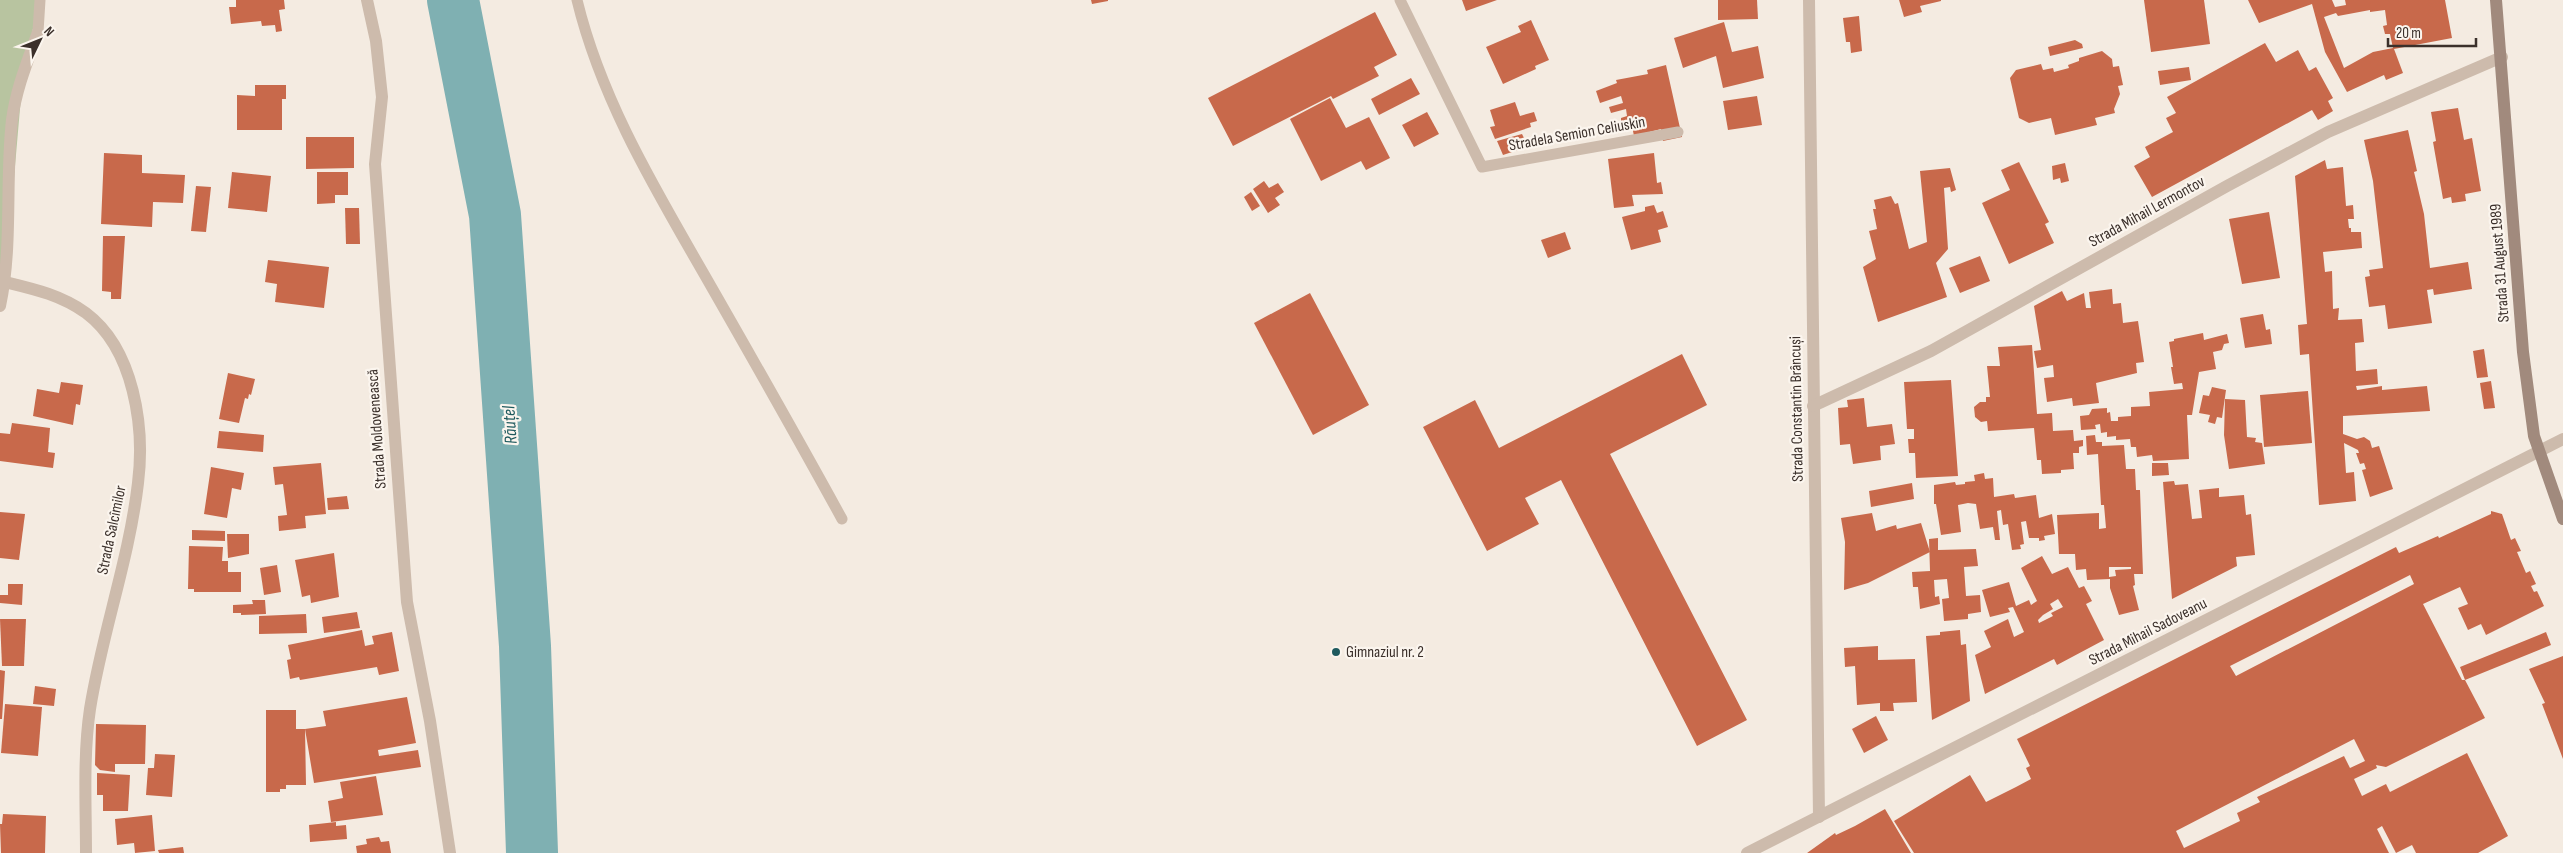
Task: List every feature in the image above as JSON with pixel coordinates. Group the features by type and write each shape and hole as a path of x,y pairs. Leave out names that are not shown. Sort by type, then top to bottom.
{"main road":[{"name":"Strada 31 August 1989","path":"2496,0 2502,57 2523,352 2538,452 2563,519"}],"street":[{"name":"Strada Moldovenească","path":"367,0 376,40 382,97 375,164 407,602 430,721 450,853"},
{"name":"Strada Constantin Brâncuși","path":"1808,0 1819,817"},
{"path":"0,306 5,282 7,187 12,119 19,85 38,32"},
{"name":"Strada Mihail Lermontov","path":"1813,406 1931,351 2218,190 2328,132 2502,57"},
{"name":"Strada Salcîmilor","path":"5,282 50,294 73,305 98,325 117,349 120,356 131,387 140,434 138,482 90,711 86,771 86,853"},
{"name":"Strada Mihail Sadoveanu","path":"1747,853 2563,439"}],"lane":[{"path":"38,32 40,0"},
{"path":"577,0 587,41 607,91 648,176 842,519"},
{"name":"Stradela Semion Celiuskin","path":"1400,0 1482,167 1678,132"}],"green space":[{"path":"0,0 38,0 21,97 5,282 0,305"}],"building":[{"path":"236,0 284,0 285,9 279,10 282,31 276,32 275,25 262,26 261,21 231,24 229,7 236,7"},
{"path":"1091,0 1108,0 1108,1 1092,4"},
{"path":"1462,0 1497,0 1466,11"},
{"path":"1718,0 1757,0 1758,19 1718,20"},
{"path":"1899,0 1941,1 1920,6 1922,12 1904,17"},
{"path":"2144,0 2204,0 2210,44 2151,52"},
{"path":"2248,0 2332,0 2335,7 2346,5 2345,0 2445,0 2452,38 2394,49 2403,73 2386,80 2384,75 2347,92 2325,52 2312,4 2259,23","holes":["2370,10 2370,12 2385,10 2387,25 2383,26 2385,34 2390,34 2393,48 2373,52 2344,68 2324,17 2336,13 2338,16"]},
{"path":"1375,12 1397,55 1374,67 1379,76 1333,99 1331,96 1233,146 1208,98"},
{"path":"1859,16 1862,51 1851,53 1850,42 1846,42 1843,18"},
{"path":"1531,20 1549,60 1535,66 1536,69 1503,84 1486,47 1521,32 1518,26"},
{"path":"1724,22 1732,52 1758,46 1764,78 1723,88 1716,56 1683,68 1674,38"},
{"path":"2075,40 2082,44 2083,48 2050,56 2048,47"},
{"path":"2265,43 2276,62 2298,50 2309,71 2316,67 2333,98 2328,101 2333,111 2318,120 2312,110 2152,197 2134,166 2150,157 2145,147 2173,132 2166,118 2176,113 2167,97"},
{"path":"2102,51 2112,59 2113,67 2119,66 2123,85 2118,86 2120,94 2114,109 2115,113 2095,118 2097,125 2055,135 2051,118 2029,123 2019,118 2010,78 2016,70 2041,64 2043,70 2053,68 2054,72 2069,68 2068,65 2079,61 2079,58"},
{"path":"1666,65 1682,137 1663,141 1661,129 1634,136 1632,126 1621,127 1621,118 1627,116 1626,109 1611,113 1609,107 1623,103 1621,96 1600,103 1596,91 1617,83 1616,80 1648,74 1647,70"},
{"path":"2189,67 2191,80 2160,85 2158,71"},
{"path":"1411,78 1420,94 1379,115 1371,99"},
{"path":"255,85 286,85 286,99 282,99 282,130 237,130 237,95 255,96"},
{"path":"1757,96 1762,125 1728,130 1723,101"},
{"path":"1330,98 1346,128 1369,117 1390,158 1366,170 1361,161 1321,181 1290,119"},
{"path":"1515,102 1520,116 1534,112 1537,121 1530,123 1531,127 1495,139 1490,127 1495,126 1490,110"},
{"path":"2458,108 2464,140 2472,138 2481,191 2465,194 2466,201 2452,203 2451,197 2443,199 2433,142 2436,141 2431,112"},
{"path":"1427,112 1439,134 1414,147 1402,125"},
{"path":"2408,130 2417,171 2414,172 2424,214 2430,268 2468,262 2472,289 2434,295 2433,289 2427,290 2432,323 2388,329 2385,305 2369,307 2365,277 2370,276 2369,270 2383,268 2373,181 2364,140"},
{"path":"1522,134 1526,142 1516,146 1518,150 1503,155 1497,141"},
{"path":"306,137 354,137 354,168 306,169"},
{"path":"104,153 142,155 142,173 185,175 183,203 153,202 152,227 101,224"},
{"path":"1654,153 1657,183 1661,182 1663,194 1632,195 1634,206 1614,208 1608,159"},
{"path":"2325,160 2327,169 2343,167 2346,206 2353,205 2354,219 2348,219 2349,228 2351,228 2351,232 2361,232 2362,248 2323,252 2325,272 2332,271 2333,309 2339,308 2338,320 2362,319 2364,342 2355,343 2356,371 2377,369 2378,384 2356,386 2357,390 2382,386 2382,390 2427,386 2430,411 2343,416 2343,434 2357,439 2364,437 2370,441 2372,448 2379,446 2393,489 2370,497 2362,470 2366,469 2364,463 2360,464 2356,453 2359,453 2358,450 2344,443 2346,473 2354,472 2356,501 2319,505 2309,354 2300,355 2298,325 2307,324 2295,176"},
{"path":"2019,162 2049,222 2045,224 2054,243 2009,264 1982,203 2010,190 2001,170"},
{"path":"2065,163 2069,181 2061,183 2060,178 2053,180 2052,166"},
{"path":"1950,168 1956,190 1951,192 1950,187 1944,188 1948,249 1936,263 1947,297 1878,322 1863,267 1876,259 1869,231 1877,229 1873,209 1876,209 1874,200 1891,196 1895,204 1898,203 1909,249 1927,242 1920,171"},
{"path":"232,172 271,176 267,212 228,208"},
{"path":"317,172 348,172 348,195 335,195 335,203 317,204"},
{"path":"1264,181 1269,188 1278,183 1284,192 1275,198 1280,205 1268,213 1253,189"},
{"path":"196,186 211,187 206,232 191,231"},
{"path":"1251,192 1260,206 1252,211 1244,197"},
{"path":"1654,205 1657,213 1663,211 1668,227 1658,230 1661,242 1631,250 1622,217 1645,211 1645,207"},
{"path":"345,208 359,208 360,244 346,244"},
{"path":"2269,212 2280,278 2242,284 2229,219"},
{"path":"1565,232 1571,249 1548,258 1541,240"},
{"path":"103,236 125,236 121,299 111,299 111,292 102,291"},
{"path":"1980,256 1990,281 1960,293 1949,268"},
{"path":"268,260 329,267 324,308 275,302 277,284 265,282"},
{"path":"2112,289 2113,304 2121,303 2123,323 2138,321 2144,362 2136,363 2137,373 2096,383 2099,403 2073,406 2072,398 2047,402 2044,378 2054,377 2053,365 2037,368 2034,351 2041,350 2034,306 2062,291 2067,301 2084,293 2086,308 2091,308 2089,292"},
{"path":"1310,293 1369,405 1313,435 1254,323"},
{"path":"2263,314 2266,330 2270,329 2272,344 2245,348 2240,318"},
{"path":"2203,333 2204,340 2227,334 2229,343 2224,344 2222,350 2213,352 2216,369 2199,372 2192,415 2187,415 2189,459 2153,461 2152,455 2137,457 2136,447 2131,447 2130,439 2116,440 2116,436 2107,437 2107,432 2101,433 2100,424 2095,425 2096,429 2081,430 2080,416 2089,415 2092,409 2107,408 2107,413 2110,412 2111,421 2118,421 2118,417 2131,416 2131,407 2150,406 2149,392 2183,389 2182,383 2174,384 2169,342 2174,341 2174,339"},
{"path":"2032,345 2037,414 2052,413 2053,431 2073,430 2074,441 2083,440 2083,446 2079,447 2079,453 2073,453 2074,469 2061,470 2061,473 2042,474 2041,460 2037,460 2034,428 1988,431 1987,421 1981,422 1975,417 1974,407 1980,402 1986,402 1986,397 1990,397 1987,366 2000,366 1998,347"},
{"path":"2484,349 2488,377 2477,378 2473,351"},
{"path":"1682,354 1707,405 1610,454 1747,720 1697,746 1561,480 1525,498 1539,524 1487,551 1423,427 1475,400 1499,448"},
{"path":"228,373 255,379 251,395 249,394 248,399 245,398 239,423 219,419"},
{"path":"1951,380 1958,476 1916,478 1915,453 1909,453 1908,439 1914,439 1914,429 1907,429 1904,382"},
{"path":"2491,381 2495,408 2484,409 2480,383"},
{"path":"61,382 83,385 80,405 76,404 73,425 33,416 37,389 59,393"},
{"path":"2212,387 2226,390 2222,418 2217,417 2215,424 2208,422 2210,415 2199,413 2203,395 2209,396"},
{"path":"2308,391 2312,443 2264,447 2260,395"},
{"path":"1864,398 1867,427 1892,424 1895,444 1880,446 1881,460 1853,464 1850,444 1840,445 1838,408 1848,407 1847,400"},
{"path":"2225,399 2245,400 2247,437 2256,438 2255,442 2262,443 2265,464 2229,469 2224,435"},
{"path":"12,423 50,428 48,452 55,453 53,468 0,461 0,433 10,434"},
{"path":"219,431 264,435 263,452 217,448"},
{"path":"2095,435 2096,442 2102,442 2102,446 2124,445 2126,469 2135,469 2136,490 2140,490 2143,574 2134,574 2135,585 2133,586 2139,610 2119,615 2110,588 2110,579 2087,580 2086,569 2076,570 2075,554 2059,554 2057,515 2099,513 2099,529 2106,528 2104,505 2101,505 2098,454 2087,455 2086,436","holes":["2109,567 2131,567 2131,569 2115,570 2116,576 2109,577"]},
{"path":"321,463 326,514 305,516 306,528 279,531 278,516 287,515 283,484 275,485 273,467"},
{"path":"2152,463 2168,463 2169,475 2152,476"},
{"path":"211,467 244,473 241,490 232,488 227,518 204,514"},
{"path":"1984,473 1985,479 1993,478 1994,497 2014,494 2015,498 2036,495 2039,518 2052,514 2055,534 2044,536 2045,540 2039,541 2039,538 2029,538 2026,521 2021,522 2024,544 2020,545 2021,549 2012,550 2008,524 2003,525 2001,510 1997,511 2000,540 1995,540 1993,527 1980,529 1976,504 1968,503 1958,505 1961,532 1941,535 1936,504 1934,504 1934,485 1955,482 1956,485 1965,484 1965,482 1975,481 1974,475"},
{"path":"2174,481 2175,485 2188,484 2192,519 2202,518 2199,490 2219,488 2219,497 2244,495 2246,515 2251,514 2255,555 2236,557 2237,566 2172,599 2163,482"},
{"path":"1912,483 1914,499 1871,507 1869,491"},
{"path":"347,496 349,509 328,510 327,498"},
{"path":"2491,511 2502,514 2511,540 2515,538 2521,551 2517,552 2526,573 2530,571 2536,584 2531,586 2534,592 2537,591 2544,606 2486,635 2481,624 2468,630 2458,608 2468,604 2460,587 2423,604 2462,680 2465,680 2485,718 2386,767 2376,765 2377,768 2354,779 2362,796 2386,784 2390,792 2467,753 2508,836 2478,853 2416,853 2412,845 2396,853 2382,826 2377,829 2389,853 1914,853 1894,821 1970,775 1986,802 2016,787 2031,779 2026,768 2030,766 2017,739 2396,547 2399,553 2438,536 2439,538 2491,514","holes":["2410,575 2414,584 2236,676 2230,666","2354,739 2365,761 2350,768 2344,756 2257,797 2260,802 2237,813 2240,821 2184,848 2176,831"]},
{"path":"0,512 25,514 19,560 0,558"},
{"path":"1872,513 1876,531 1896,525 1897,529 1921,523 1930,552 1868,583 1844,590 1845,542 1841,518"},
{"path":"192,530 225,531 225,541 192,540"},
{"path":"227,534 249,534 249,554 228,558"},
{"path":"1938,538 1938,550 1976,549 1978,566 1964,567 1966,596 1980,595 1981,612 1968,614 1968,619 1944,621 1942,599 1949,598 1947,579 1934,580 1935,597 1939,596 1940,604 1920,609 1918,587 1913,587 1912,572 1930,571 1929,539"},
{"path":"189,546 223,547 222,561 228,561 228,572 241,572 241,592 194,592 194,589 188,589"},
{"path":"334,553 339,597 311,603 310,595 302,597 295,560"},
{"path":"2042,556 2052,574 2068,567 2079,588 2084,586 2092,601 2086,604 2104,640 2057,665 2054,659 1985,694 1975,655 1991,647 1984,631 2008,619 2014,637 2024,632 2013,607 2008,608 2010,612 1990,617 1982,590 2009,582 2016,606 2029,600 2031,605 2037,601 2021,568","holes":["2058,599 2063,607 2051,613 2053,616 2039,623 2038,620 2053,609 2050,604"]},
{"path":"277,565 281,592 264,595 260,568"},
{"path":"8,584 23,584 22,605 0,603 0,595 8,595"},
{"path":"252,600 265,600 266,614 241,615 241,613 233,613 233,605 253,604"},
{"path":"357,612 360,628 324,633 322,617"},
{"path":"306,614 307,633 259,634 259,616"},
{"path":"0,619 26,619 24,666 2,666"},
{"path":"362,630 365,646 374,644 372,636 392,632 399,671 379,675 377,667 300,680 299,677 290,679 287,660 291,659 288,645"},
{"path":"1960,630 1961,645 1966,644 1970,701 1932,720 1926,636 1940,635 1940,632"},
{"path":"2546,632 2551,645 2465,680 2460,667"},
{"path":"1878,646 1878,660 1915,659 1917,702 1893,703 1894,711 1880,711 1880,703 1857,705 1855,666 1845,667 1844,648"},
{"path":"2563,656 2563,759 2542,704 2545,703 2529,669"},
{"path":"0,670 5,671 2,719 0,719"},
{"path":"35,686 56,689 54,706 33,704"},
{"path":"407,697 416,743 378,750 379,756 418,750 421,767 314,783 305,729 326,726 323,711"},
{"path":"5,704 42,707 38,756 1,753"},
{"path":"266,710 296,710 296,729 305,729 306,785 286,785 286,789 280,789 280,792 266,792"},
{"path":"1876,716 1888,740 1864,753 1852,729"},
{"path":"96,724 146,725 145,764 115,764 115,772 100,770 95,765"},
{"path":"155,754 175,755 172,797 146,795 148,768 154,768"},
{"path":"97,773 130,775 128,811 103,811 103,795 97,795"},
{"path":"376,776 383,815 331,822 328,801 343,798 340,782"},
{"path":"1885,809 1911,853 1807,853 1835,833 1836,835 1855,826"},
{"path":"3,814 46,816 45,853 1,853 0,824 2,824"},
{"path":"152,815 155,851 135,853 134,843 117,845 115,819"},
{"path":"336,822 336,826 346,825 347,839 310,842 309,825"},
{"path":"379,837 381,842 389,841 391,853 357,853 356,846 367,844 366,839"},
{"path":"183,847 184,853 159,853 158,850"}],"waterway":[{"name":"Răuțel","path":"453,0 495,215 525,646 532,853"}],"place":[{"name":"Gimnaziul nr. 2","path":"1336,652"}]}
